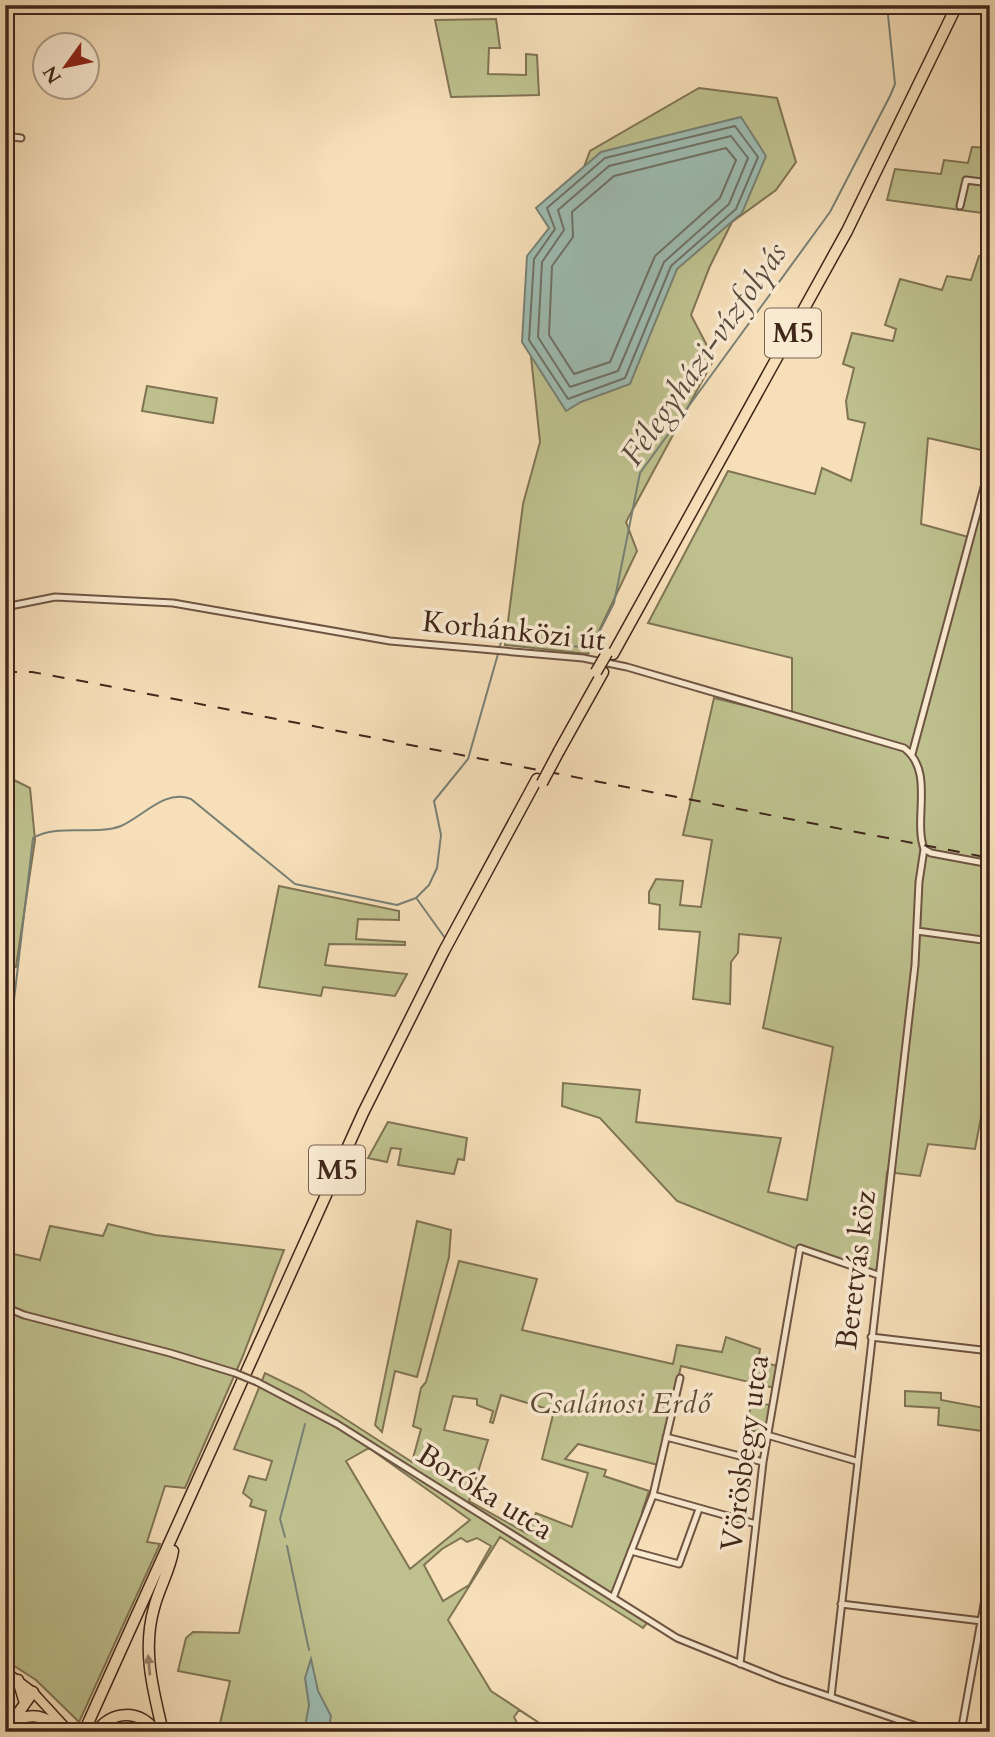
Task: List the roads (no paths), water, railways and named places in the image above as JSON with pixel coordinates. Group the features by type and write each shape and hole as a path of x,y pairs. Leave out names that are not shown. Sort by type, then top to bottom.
{"highway":[{"name":"M5","path":"610,654 842,229 951,5"},
{"name":"M5","path":"84,1732 363,1113 444,951 841,244 957,5"},
{"name":"M5","path":"93,1732 374,1105 539,781"},
{"path":"163,1732 150,1677 148,1642 153,1611 173,1550"},
{"path":"18,1680 24,1700"},
{"path":"7,1727 24,1700 33,1692"},
{"path":"7,1727 33,1692"},
{"path":"93,1732 106,1721 127,1714 144,1719 156,1732"},
{"path":"7,1727 22,1717 35,1715 69,1732"}],"main road":[{"path":"5,1671 33,1692 69,1732"}],"street":[{"path":"5,29 11,5"},
{"path":"5,136 21,138"},
{"path":"960,206 966,180 990,183"},
{"path":"990,465 912,754 919,770 924,849 930,853 990,864"},
{"name":"Korhánközi út","path":"5,607 62,597 173,603 390,642 583,658 627,667 894,744 912,754"},
{"name":"Beretvás köz","path":"831,1697 917,931 921,855 924,849"},
{"path":"917,931 990,941"},
{"name":"Vörösbegy utca","path":"740,1664 763,1462 800,1248 878,1275"},
{"name":"Boróka utca","path":"5,1307 24,1315 170,1353 257,1382 337,1424 677,1638 740,1664 934,1732"},
{"path":"871,1337 990,1350"},
{"path":"613,1598 653,1495 680,1378"},
{"path":"768,1435 856,1461"},
{"path":"666,1437 763,1462"},
{"path":"653,1495 756,1524"},
{"path":"631,1552 679,1564 699,1509"},
{"path":"961,1732 990,1571"},
{"path":"841,1604 990,1622"}],"water":[{"path":"741,117 766,156 742,213 677,269 630,384 581,402 566,411 522,342 527,256 549,228 536,208 601,152"},
{"path":"311,1659 318,1691 331,1716 328,1732 304,1732 309,1705 305,1678"}],"waterway":[{"name":"Félegyházi-vízfolyás","path":"499,648 502,640 582,647 593,644 614,603 640,473 830,212 890,96 895,84 887,5"},
{"name":"Félegyházi-vízfolyás","path":"5,1017 14,1000 33,838 43,834 65,830 111,829 130,822 154,805 181,797 191,799 295,884 397,905 416,898 429,885 437,868 441,835 434,801 468,759 498,654"},
{"path":"417,899 445,938"},
{"path":"285,1537 280,1519 305,1424"},
{"path":"287,1546 309,1650"}],"railway":[{"path":"5,672 32,672 87,682 990,858"}],"park label":[{"name":"Csalánosi Erdő","path":"620,1403"}]}
